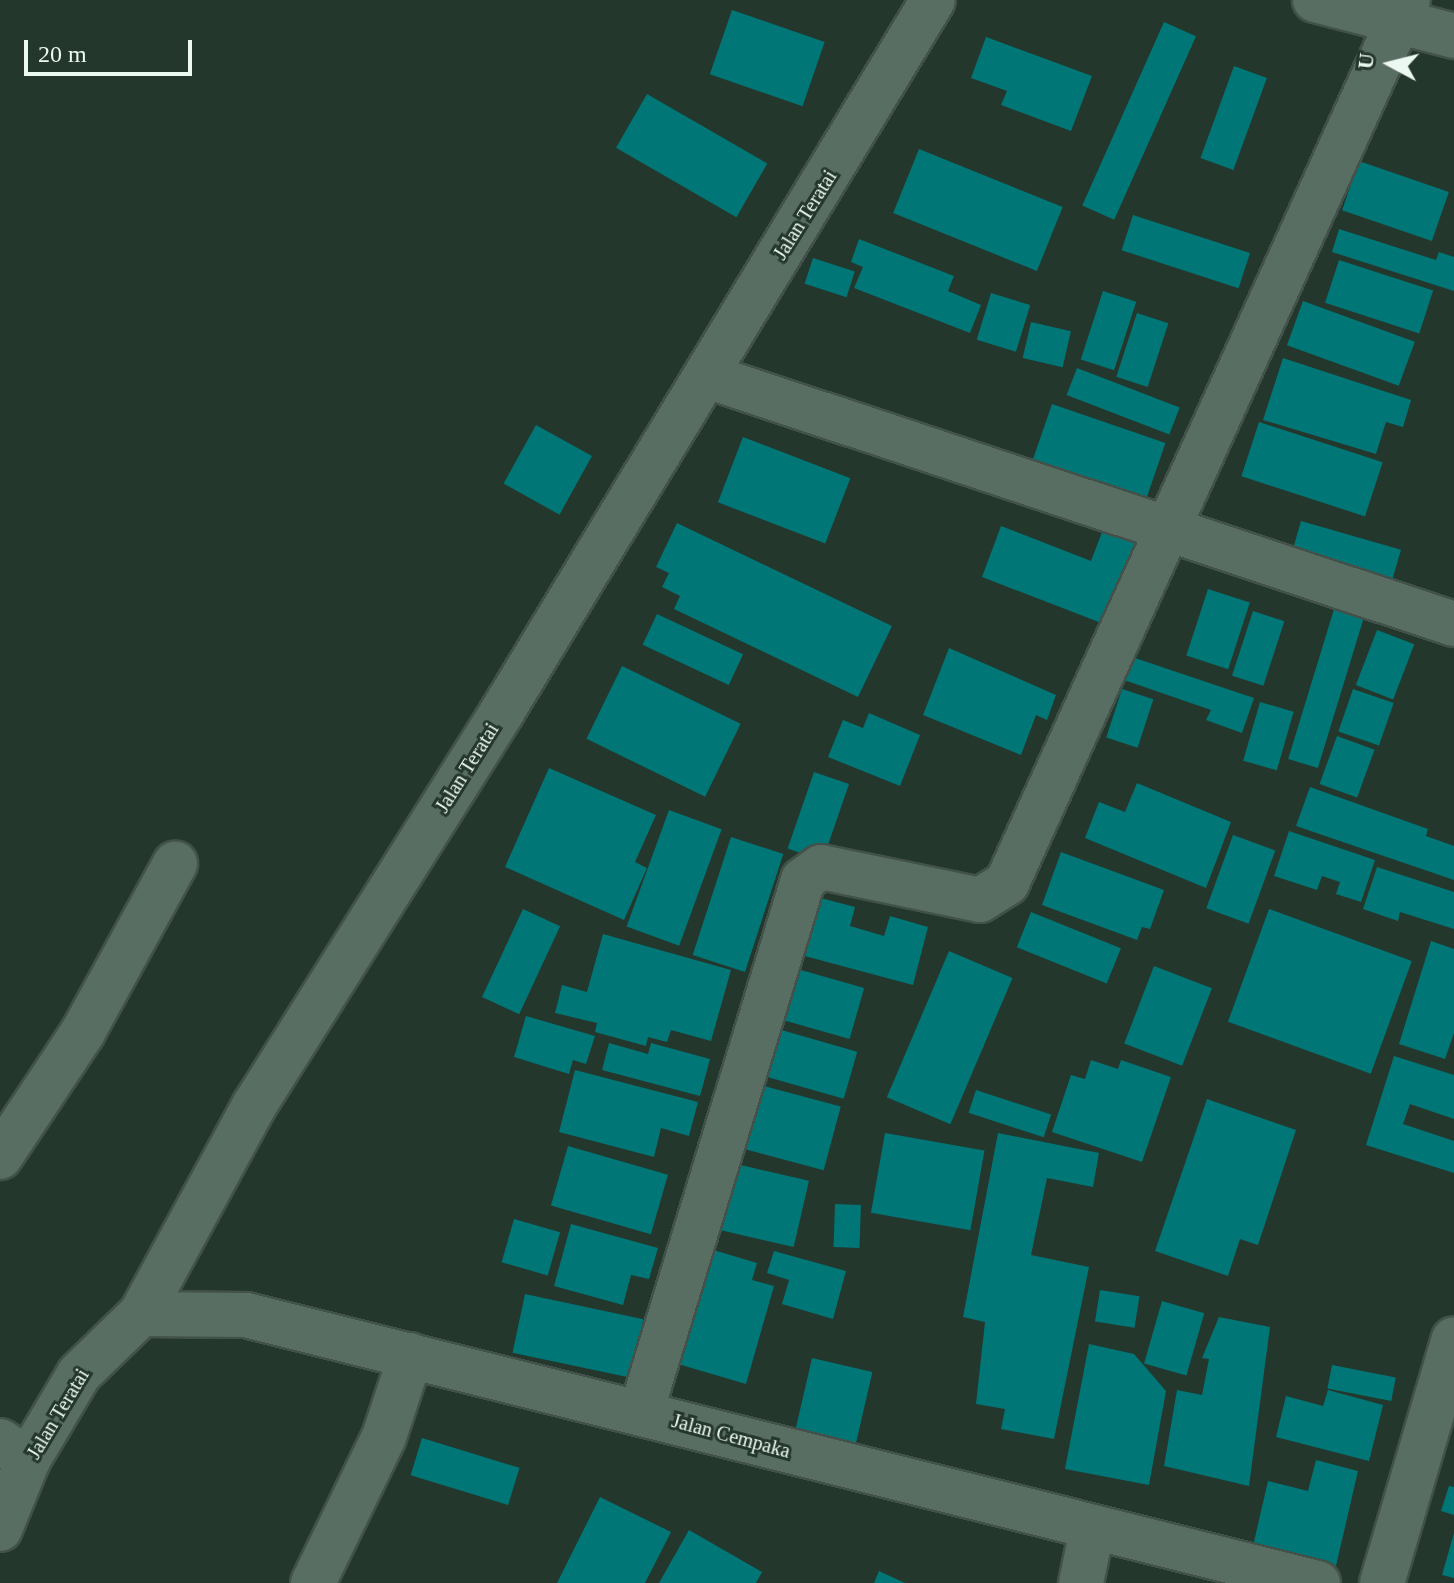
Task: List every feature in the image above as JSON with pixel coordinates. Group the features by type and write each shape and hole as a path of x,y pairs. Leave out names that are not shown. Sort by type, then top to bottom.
{"street":[{"name":"Jalan Teratai","path":"0,1529 14,1451 79,1374 141,1314 254,1106 707,376 933,0"},
{"path":"1315,0 1404,11 1454,36"},
{"path":"641,1412 803,880 821,867 954,898 993,897 1007,883 1165,529 1404,11"},
{"path":"707,376 1454,624"},
{"path":"0,1157 83,1032 175,864"},
{"name":"Jalan Cempaka","path":"141,1314 246,1315 641,1412 1092,1530 1318,1583"},
{"path":"1382,1583 1454,1339"},
{"path":"313,1583 390,1420 411,1355"},
{"path":"1082,1581 1092,1530"}],"building":[{"path":"732,10 825,42 803,106 710,74"},
{"path":"1164,22 1196,36 1114,220 1082,206"},
{"path":"986,37 1092,76 1071,131 1001,105 1007,91 971,78"},
{"path":"1234,66 1267,78 1233,170 1200,158"},
{"path":"647,94 767,164 736,217 616,148"},
{"path":"919,149 1063,207 1037,271 893,213"},
{"path":"1359,161 1449,192 1432,241 1342,210"},
{"path":"1133,215 1250,253 1239,288 1122,250"},
{"path":"1339,229 1436,260 1439,252 1454,257 1454,291 1332,252"},
{"path":"859,239 954,276 948,291 981,305 970,333 854,288 863,267 851,262"},
{"path":"813,258 855,272 847,297 805,284"},
{"path":"1339,260 1433,291 1419,333 1325,303"},
{"path":"1103,291 1136,302 1114,370 1081,359"},
{"path":"991,293 1030,305 1016,352 977,340"},
{"path":"1303,301 1415,342 1399,386 1287,345"},
{"path":"1137,313 1168,323 1148,387 1116,377"},
{"path":"1031,322 1071,331 1063,367 1023,358"},
{"path":"1283,358 1411,400 1403,427 1386,422 1376,454 1263,420"},
{"path":"1077,368 1180,407 1169,434 1067,395"},
{"path":"1052,404 1165,443 1146,500 1032,461"},
{"path":"1259,422 1383,462 1365,516 1241,476"},
{"path":"536,425 592,456 559,515 504,484"},
{"path":"743,437 850,478 825,544 718,502"},
{"path":"1301,521 1401,550 1390,588 1290,559"},
{"path":"677,523 892,626 858,697 674,609 680,596 662,587 669,573 656,567"},
{"path":"1001,526 1091,561 1104,527 1140,542 1109,626 982,577"},
{"path":"1208,589 1250,603 1228,669 1186,656"},
{"path":"1335,606 1365,615 1318,768 1288,759"},
{"path":"1253,611 1284,621 1263,686 1232,676"},
{"path":"657,614 743,654 729,685 643,645"},
{"path":"1377,630 1414,644 1393,699 1356,685"},
{"path":"949,648 1056,695 1047,720 1036,715 1021,755 923,715"},
{"path":"1132,657 1254,698 1242,733 1206,720 1211,710 1124,680"},
{"path":"622,666 741,724 705,797 586,739"},
{"path":"1122,689 1153,699 1138,748 1106,738"},
{"path":"1353,689 1394,703 1379,746 1338,732"},
{"path":"1260,702 1294,712 1277,770 1243,761"},
{"path":"869,713 920,735 900,786 828,757 843,720 863,728"},
{"path":"1337,736 1375,750 1357,798 1320,784"},
{"path":"549,768 656,815 635,862 647,868 624,920 505,867"},
{"path":"814,772 849,784 823,861 788,849"},
{"path":"1137,783 1231,822 1206,888 1085,838 1099,802 1125,812"},
{"path":"1310,787 1428,829 1426,836 1454,846 1454,880 1296,826"},
{"path":"669,810 722,829 679,946 627,927"},
{"path":"1289,831 1375,860 1361,902 1336,894 1340,882 1322,876 1317,890 1274,876"},
{"path":"1233,835 1275,850 1249,924 1206,908"},
{"path":"731,837 783,854 745,972 693,955"},
{"path":"1061,852 1164,890 1150,929 1142,927 1137,940 1042,905"},
{"path":"1377,867 1454,892 1454,929 1400,912 1398,921 1363,909"},
{"path":"817,897 855,907 850,926 884,936 890,916 928,927 913,985 801,955"},
{"path":"523,909 560,926 519,1014 482,997"},
{"path":"1269,909 1412,961 1371,1074 1228,1022"},
{"path":"1031,912 1121,948 1107,984 1017,947"},
{"path":"603,934 731,970 711,1041 671,1030 667,1042 648,1037 646,1046 595,1032 597,1023 555,1013 562,985 587,992"},
{"path":"1431,941 1454,949 1454,1033 1445,1059 1399,1044"},
{"path":"949,951 1013,978 950,1124 887,1097"},
{"path":"1154,966 1212,988 1182,1066 1124,1043"},
{"path":"794,968 864,988 850,1039 779,1019"},
{"path":"526,1016 595,1036 586,1064 573,1060 569,1074 514,1057"},
{"path":"764,1025 857,1052 844,1099 750,1072"},
{"path":"609,1043 648,1054 651,1043 710,1059 700,1096 602,1070"},
{"path":"1394,1056 1454,1075 1454,1119 1410,1104 1403,1124 1454,1141 1454,1173 1366,1145"},
{"path":"1091,1060 1118,1069 1121,1060 1171,1077 1142,1162 1052,1132 1071,1075 1085,1079"},
{"path":"575,1070 698,1102 689,1136 661,1128 654,1157 559,1132"},
{"path":"749,1082 841,1107 824,1170 732,1146"},
{"path":"976,1090 1051,1114 1044,1137 969,1113"},
{"path":"1207,1099 1296,1130 1258,1245 1240,1239 1228,1276 1155,1251"},
{"path":"885,1133 984,1151 970,1230 871,1213"},
{"path":"998,1133 1099,1153 1093,1187 1047,1178 1031,1255 1089,1267 1054,1439 1001,1429 1005,1409 976,1404 985,1322 963,1317"},
{"path":"568,1146 668,1175 651,1234 551,1206"},
{"path":"732,1163 809,1181 794,1247 717,1229"},
{"path":"835,1204 861,1205 859,1248 833,1247"},
{"path":"514,1219 560,1232 548,1275 502,1262"},
{"path":"571,1224 658,1248 649,1279 631,1275 623,1305 554,1286"},
{"path":"710,1249 757,1263 752,1280 774,1286 746,1384 678,1364"},
{"path":"774,1251 846,1271 833,1319 782,1304 789,1280 767,1273"},
{"path":"1100,1290 1140,1296 1135,1328 1095,1322"},
{"path":"525,1294 643,1319 631,1378 513,1353"},
{"path":"1162,1301 1204,1313 1186,1376 1144,1363"},
{"path":"1219,1317 1270,1327 1249,1486 1164,1466 1177,1390 1202,1395 1209,1359 1202,1358"},
{"path":"1089,1344 1134,1354 1166,1391 1149,1485 1065,1469"},
{"path":"812,1358 872,1372 854,1451 794,1437"},
{"path":"1332,1365 1396,1377 1391,1401 1327,1389"},
{"path":"1328,1390 1383,1405 1369,1461 1276,1437 1286,1396 1323,1406"},
{"path":"422,1438 520,1468 508,1505 411,1475"},
{"path":"1316,1460 1358,1471 1336,1566 1253,1546 1268,1481 1308,1491"},
{"path":"1449,1486 1454,1487 1454,1515 1441,1511"},
{"path":"600,1497 671,1532 645,1583 557,1583"},
{"path":"689,1530 762,1572 756,1583 659,1583"},
{"path":"1454,1533 1454,1578 1442,1575"},
{"path":"879,1571 905,1583 874,1583"}]}
